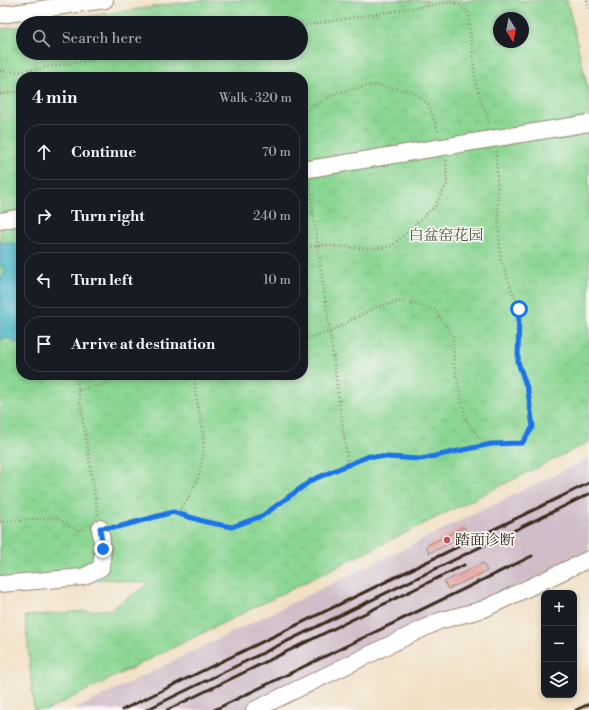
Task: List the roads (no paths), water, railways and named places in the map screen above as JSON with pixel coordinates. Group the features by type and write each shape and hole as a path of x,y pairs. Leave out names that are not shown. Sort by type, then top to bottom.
{"street":[{"path":"0,16 105,0"},
{"path":"308,169 589,123"},
{"path":"0,221 16,218"},
{"path":"0,584 83,577 101,568 103,549 100,528"},
{"path":"254,710 439,621 484,609 589,559"}],"water":[{"path":"0,242 16,244 16,343 6,338 0,340 0,280 6,271 0,265"}],"railway":[{"path":"122,710 589,483"},
{"path":"146,710 589,494"},
{"path":"214,710 532,556"},
{"path":"167,710 464,565"},
{"path":"576,710 589,704"}],"place":[{"name":"踏面诊断","path":"447,540"}],"park label":[{"name":"白盆窑花园","path":"446,235"}]}
